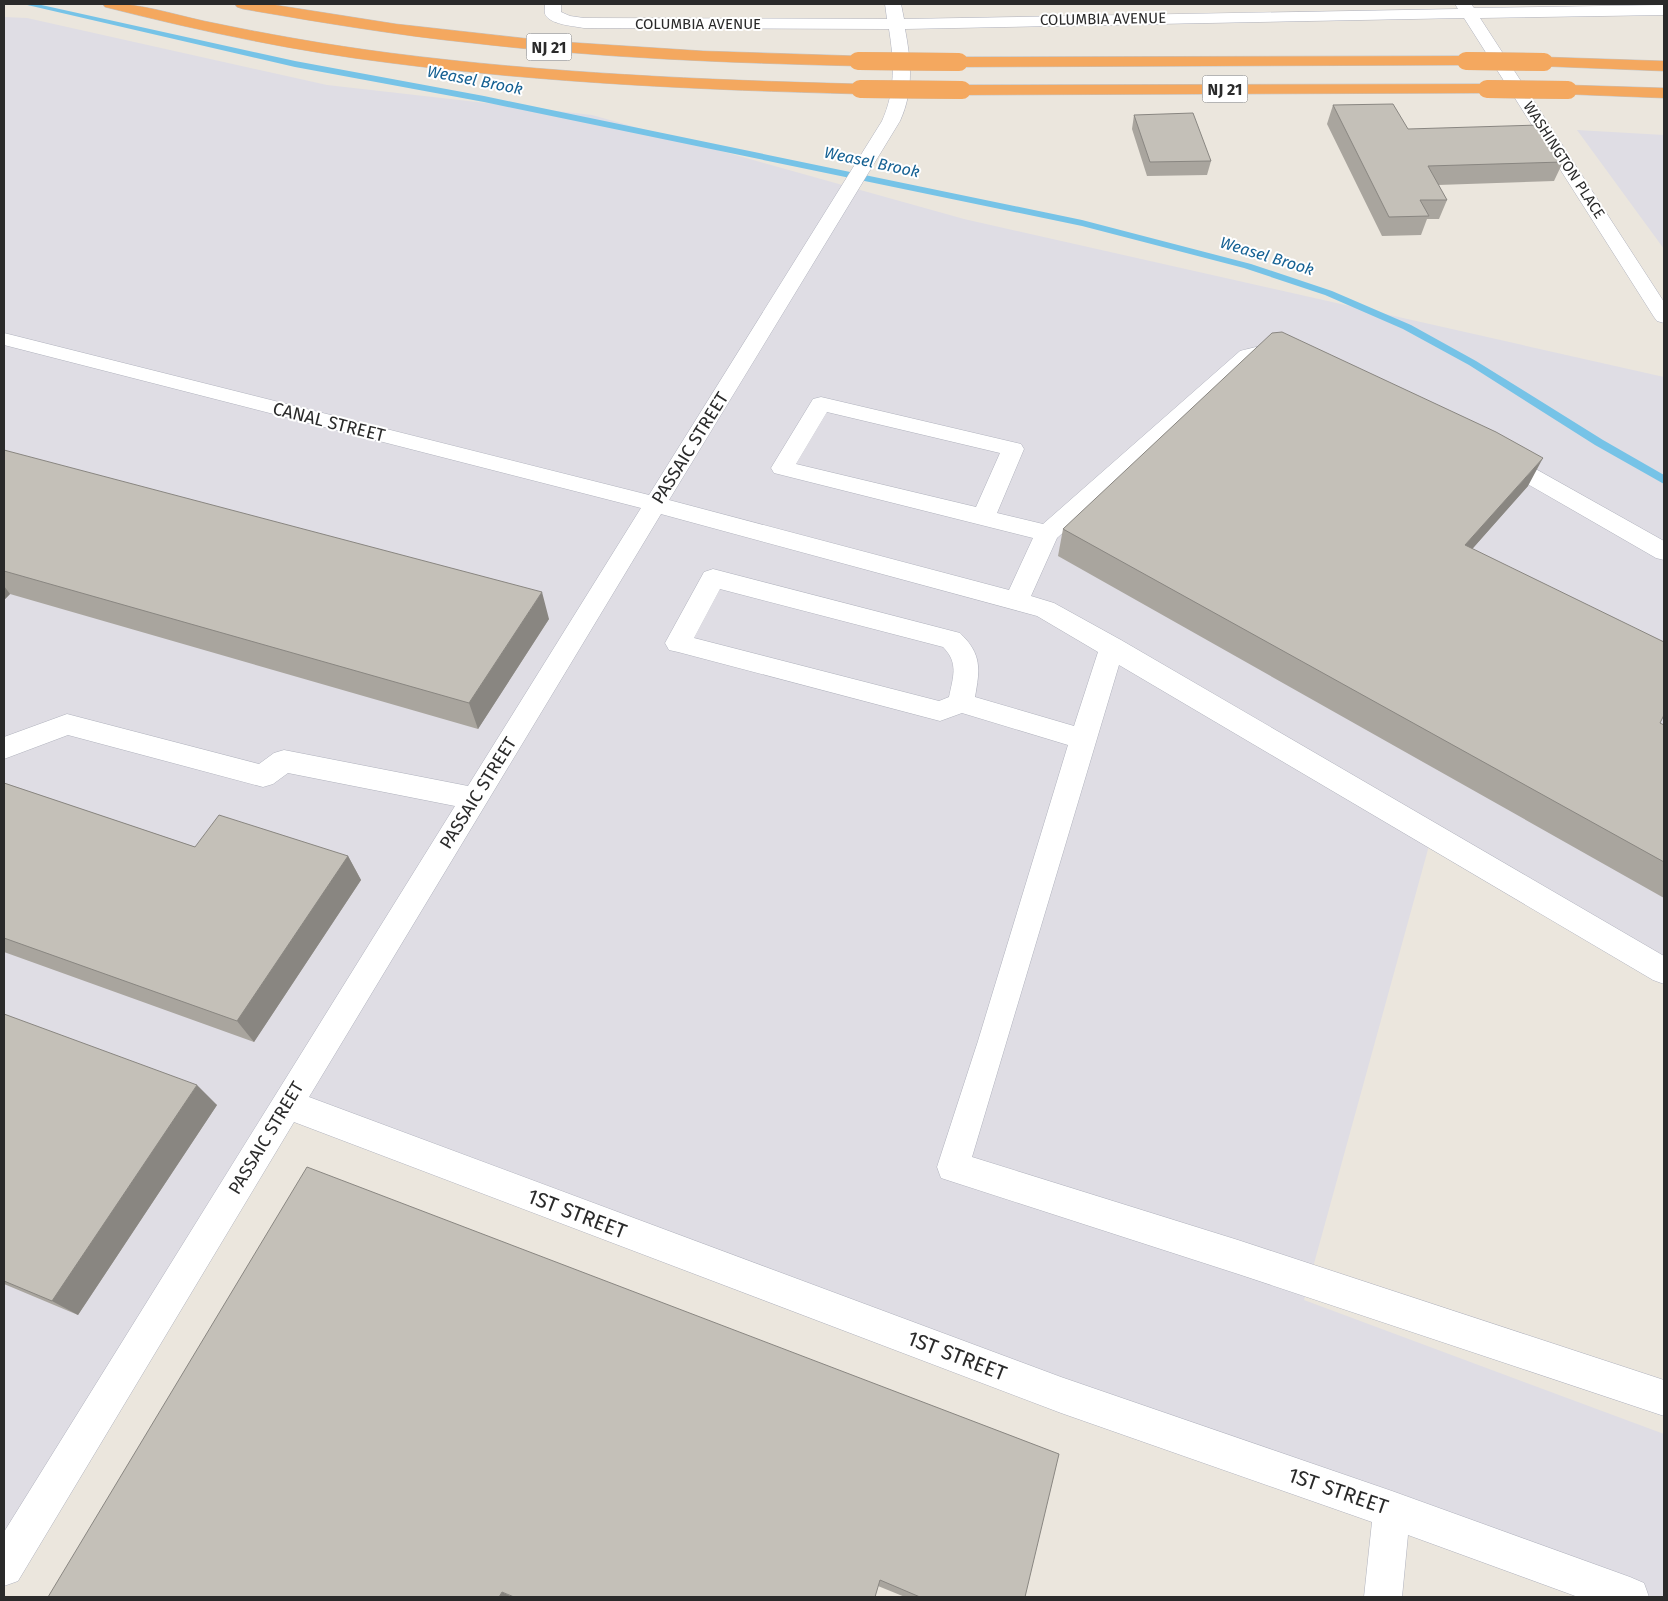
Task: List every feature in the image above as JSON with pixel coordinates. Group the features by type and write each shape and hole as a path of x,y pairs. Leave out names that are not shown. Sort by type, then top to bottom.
{"highway":[{"name":"NJ 21","path":"111,4 237,32 365,54 436,64 654,82 860,89 1487,89 1664,93"},
{"name":"NJ 21","path":"243,4 392,29 526,45 664,55 858,61 1466,61 1664,66"}],"street":[{"name":"COLUMBIA AVENUE","path":"553,4 553,14 566,20 584,23 896,24 1120,11 1466,8 1664,10"},
{"name":"PASSAIC STREET","path":"4,1567 655,504 858,178 891,121 900,99 902,77 893,4"},
{"name":"WASHINGTON PLACE","path":"1466,8 1664,317"},
{"name":"CANAL STREET","path":"4,339 655,504 1045,609 1664,971"},
{"path":"1016,602 1047,533 1247,356 1276,351 1303,364"},
{"path":"983,518 1013,449 821,404 782,468 983,518 1047,533"},
{"path":"1482,448 1664,552"},
{"path":"961,703 968,660 960,647 951,640 713,578 678,643 940,711 961,703 1083,739"},
{"path":"1112,647 953,1166 1238,1257 1664,1398"},
{"path":"4,748 67,724 263,776 284,761 474,799"},
{"name":"1ST STREET","path":"287,1104 1061,1395 1392,1510 1630,1597"},
{"path":"1383,1597 1392,1510"}],"shaded area":[{"path":"4,17 27,18 327,85 592,115 964,219 1664,377 1664,972 1430,842 1304,1300 1664,1434 1664,1597 1620,1597 288,1118 4,1573"},
{"path":"1577,130 1664,135 1664,249"}],"building":[{"path":"1393,104 1408,129 1539,125 1563,162 1428,166 1447,200 1420,200 1429,216 1389,217 1333,105"},
{"path":"1193,113 1211,161 1150,162 1134,115"},
{"path":"1282,332 1496,432 1543,458 1465,545 1664,642 1664,715 1660,723 1664,725 1664,862 1063,529 1272,333"},
{"path":"4,450 542,592 469,703 4,571"},
{"path":"4,783 195,847 219,815 348,856 237,1021 4,938"},
{"path":"4,1014 197,1085 52,1301 4,1281"},
{"path":"307,1167 1059,1454 1025,1597 920,1597 880,1580 875,1597 514,1597 502,1592 499,1597 48,1597"}],"waterway":[{"name":"Weasel Brook","path":"27,4 295,64 484,99 1082,223 1206,254 1328,293 1407,327 1505,382 1631,462 1664,480"}]}
